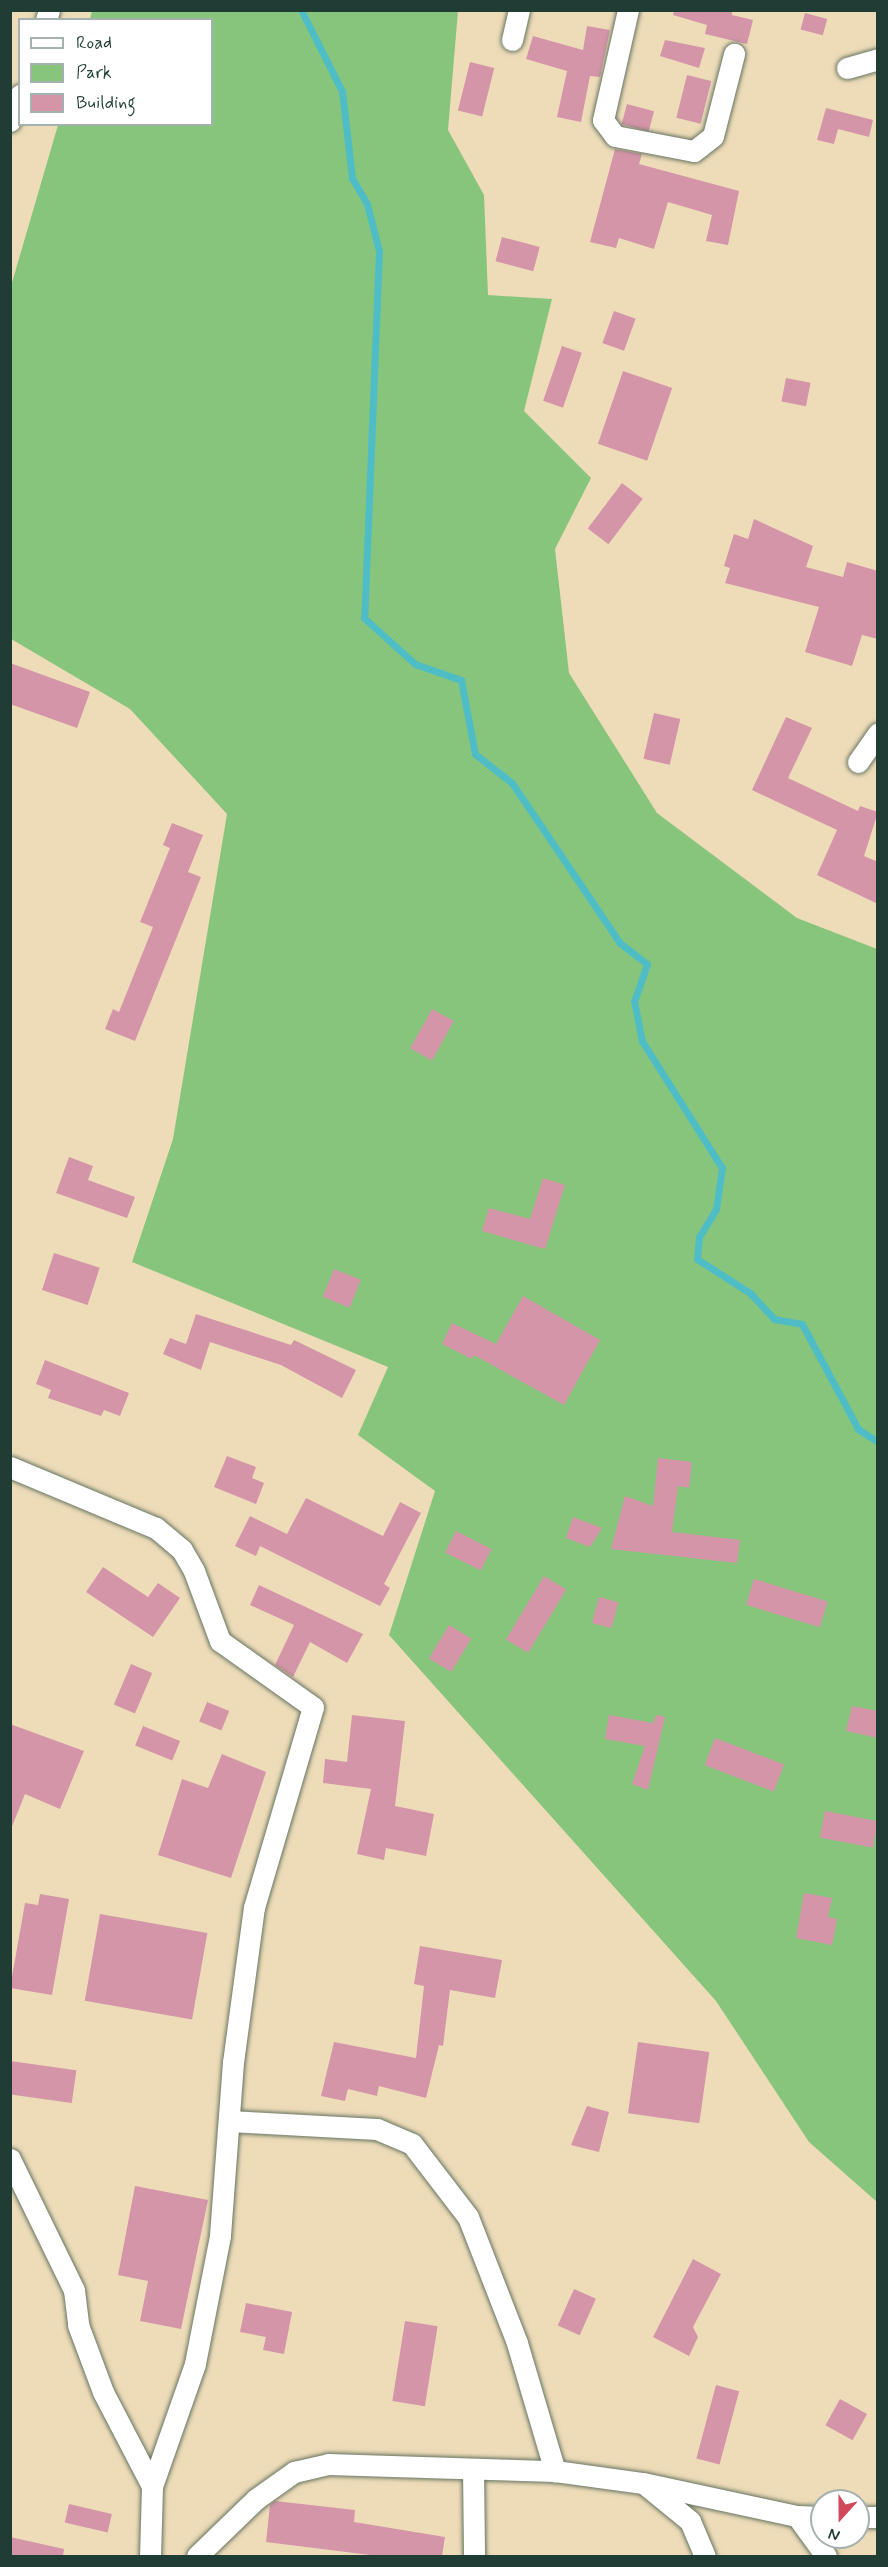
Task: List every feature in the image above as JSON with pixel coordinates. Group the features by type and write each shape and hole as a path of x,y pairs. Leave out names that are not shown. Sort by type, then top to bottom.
{"street":[{"path":"512,40 519,10"},
{"path":"628,10 603,120 615,136 694,152 712,136 734,54"},
{"path":"848,68 878,59"},
{"path":"10,121 18,100"},
{"path":"858,762 878,733"},
{"path":"10,1467 156,1528 182,1550 194,1571 220,1641 313,1707 254,1906 229,2121 220,2236 195,2364 152,2486 150,2556"},
{"path":"229,2121 377,2129 412,2144 468,2217 517,2343 555,2471"},
{"path":"10,2159 74,2290 78,2325 103,2392 152,2486"},
{"path":"197,2556 255,2499 294,2472 328,2464 555,2471 643,2483 797,2516 810,2517"},
{"path":"473,2469 474,2556"},
{"path":"643,2483 690,2521 705,2556"},
{"path":"797,2516 826,2556"}],"green space":[{"path":"92,11 458,11 448,130 484,195 488,295 552,299 524,411 591,478 555,549 569,673 657,813 797,918 877,949 877,2202 809,2142 716,2001 389,1635 435,1491 358,1435 388,1367 132,1262 173,1139 227,814 130,709 11,639 11,286 58,126 213,126 213,18 90,18"}],"building":[{"path":"674,10 732,10 732,15 753,20 747,44 705,34 707,25 673,15"},
{"path":"805,13 827,19 823,35 801,29"},
{"path":"587,26 610,30 600,77 590,76 581,122 557,117 567,71 526,59 533,36 583,50"},
{"path":"665,40 705,48 699,68 660,56"},
{"path":"470,62 494,68 482,117 458,111"},
{"path":"687,75 711,81 701,124 676,118"},
{"path":"627,104 654,111 649,132 622,124"},
{"path":"826,108 873,120 869,137 838,129 834,144 817,140"},
{"path":"615,149 642,154 639,164 739,191 728,245 706,241 712,215 668,202 654,249 619,238 616,248 590,242"},
{"path":"502,237 540,247 533,271 496,261"},
{"path":"614,311 636,319 624,351 602,343"},
{"path":"562,346 582,353 563,408 543,401"},
{"path":"623,371 672,388 647,461 598,444"},
{"path":"786,378 811,383 806,406 781,402"},
{"path":"622,483 643,499 608,544 588,529"},
{"path":"754,519 813,546 806,567 843,577 847,562 878,571 878,639 862,635 852,666 805,652 819,607 725,583 730,568 724,566 734,534 748,539"},
{"path":"10,663 90,692 77,728 10,704"},
{"path":"654,713 680,719 670,765 643,759"},
{"path":"786,717 812,728 788,778 858,811 860,806 878,812 864,856 878,862 878,904 817,875 837,830 752,790"},
{"path":"172,823 203,835 188,872 201,877 135,1041 105,1029 113,1009 119,1012 153,927 140,922 170,848 163,845"},
{"path":"432,1009 454,1021 432,1060 410,1048"},
{"path":"69,1157 93,1166 88,1180 135,1197 127,1218 56,1193"},
{"path":"543,1178 565,1185 545,1249 482,1231 489,1208 530,1219"},
{"path":"54,1253 100,1268 88,1305 42,1290"},
{"path":"334,1269 361,1280 350,1308 323,1297"},
{"path":"523,1296 600,1340 564,1405 474,1355 472,1359 442,1344 452,1323 496,1344"},
{"path":"196,1314 291,1345 294,1340 356,1370 342,1398 281,1365 210,1342 201,1370 163,1354 170,1338 186,1344"},
{"path":"45,1360 129,1393 120,1416 104,1410 101,1416 48,1398 51,1390 36,1384"},
{"path":"227,1456 256,1467 252,1478 264,1483 256,1504 214,1487"},
{"path":"658,1458 692,1462 689,1488 678,1486 672,1532 740,1540 737,1563 611,1549 625,1496 653,1506"},
{"path":"306,1498 383,1536 400,1502 421,1513 384,1584 390,1588 380,1606 260,1546 256,1556 235,1546 250,1516 287,1534"},
{"path":"573,1517 602,1528 590,1547 566,1538"},
{"path":"456,1531 492,1549 481,1571 445,1552"},
{"path":"103,1567 148,1597 158,1583 180,1598 153,1637 86,1592"},
{"path":"544,1576 566,1589 528,1653 506,1639"},
{"path":"754,1579 828,1602 820,1627 746,1605"},
{"path":"259,1585 363,1634 347,1663 310,1642 293,1677 275,1665 294,1625 250,1605"},
{"path":"599,1597 618,1602 611,1628 592,1623"},
{"path":"449,1625 471,1638 451,1672 429,1658"},
{"path":"131,1664 152,1673 135,1713 114,1705"},
{"path":"207,1702 229,1711 221,1730 199,1721"},
{"path":"852,1706 878,1711 878,1738 846,1731"},
{"path":"352,1715 405,1721 395,1806 434,1814 426,1856 386,1848 384,1860 357,1854 371,1789 323,1783 325,1759 347,1762"},
{"path":"609,1715 653,1723 656,1715 665,1717 648,1790 632,1784 645,1746 605,1739"},
{"path":"10,1724 84,1751 60,1809 25,1794 11,1829"},
{"path":"143,1726 180,1741 172,1760 135,1745"},
{"path":"715,1738 784,1765 774,1792 705,1765"},
{"path":"222,1754 266,1772 231,1878 158,1855 182,1779 208,1788"},
{"path":"825,1811 878,1821 873,1848 820,1838"},
{"path":"804,1893 832,1898 828,1917 837,1919 832,1945 796,1938"},
{"path":"40,1894 69,1899 52,1995 10,1988 25,1903 38,1905"},
{"path":"100,1914 207,1933 192,2020 85,2001"},
{"path":"420,1946 502,1960 495,1998 450,1990 443,2046 439,2045 426,2098 379,2086 377,2096 348,2089 345,2101 321,2096 334,2042 416,2058 424,1986 414,1984"},
{"path":"638,2042 709,2052 699,2123 628,2113"},
{"path":"10,2061 76,2070 72,2103 10,2094"},
{"path":"587,2106 609,2112 599,2152 571,2145"},
{"path":"135,2186 208,2200 181,2329 140,2321 148,2281 118,2275"},
{"path":"693,2259 721,2274 693,2327 698,2337 689,2356 653,2337"},
{"path":"574,2289 596,2299 580,2335 558,2326"},
{"path":"246,2303 292,2312 284,2354 263,2350 266,2337 240,2332"},
{"path":"405,2321 438,2326 425,2406 392,2401"},
{"path":"716,2385 739,2391 720,2465 696,2458"},
{"path":"840,2399 867,2414 853,2440 825,2425"},
{"path":"275,2501 355,2510 354,2522 445,2537 442,2556 378,2556 266,2542 270,2505"},
{"path":"69,2504 112,2514 108,2532 65,2523"},
{"path":"10,2537 64,2549 63,2556 10,2556"}],"waterway":[{"path":"301,10 342,91 352,178 367,204 379,251 364,618 415,664 461,680 475,754 512,783 620,943 647,964 634,1001 642,1041 722,1168 716,1209 699,1237 697,1259 750,1293 774,1319 802,1324 858,1429 878,1442"}]}
